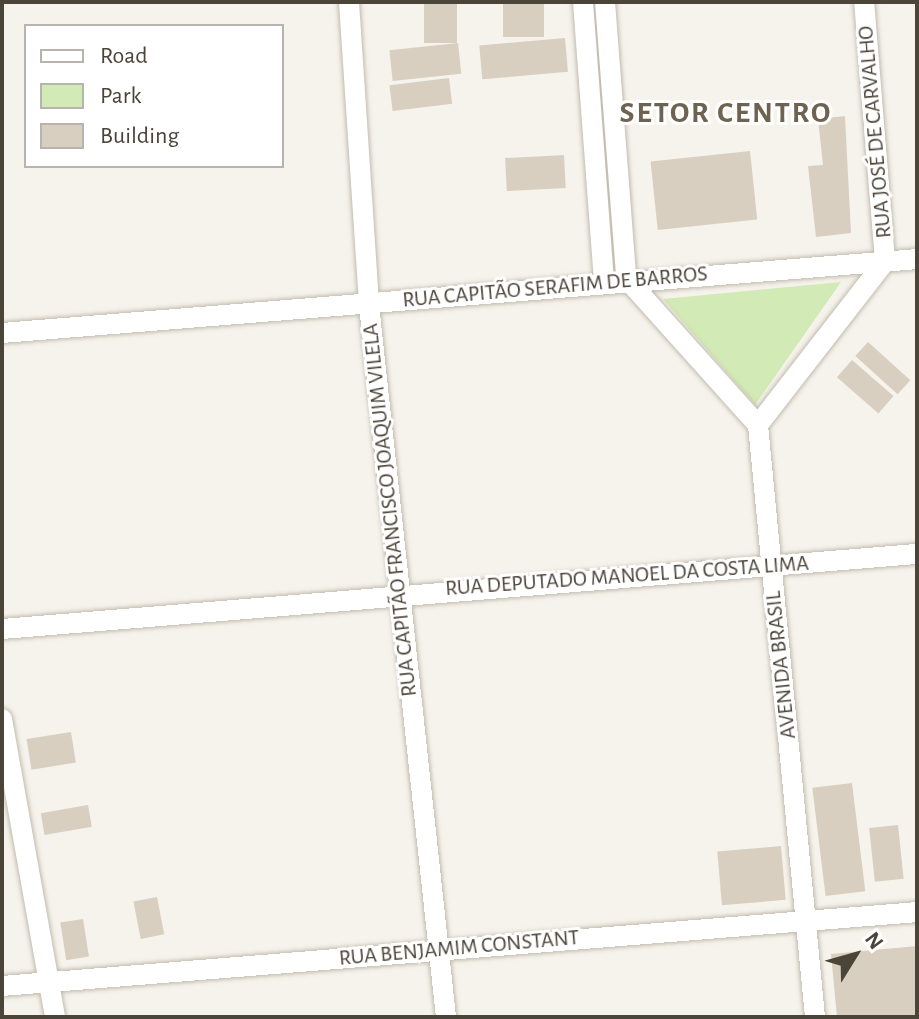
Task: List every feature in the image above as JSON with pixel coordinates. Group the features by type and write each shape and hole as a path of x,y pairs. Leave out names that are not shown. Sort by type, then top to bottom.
{"street":[{"name":"RUA CAPITÃO FRANCISCO JOAQUIM VILELA","path":"349,2 369,305 446,1017"},
{"path":"583,2 604,279"},
{"path":"605,2 626,278 758,425 885,261"},
{"name":"RUA JOSÉ DE CARVALHO","path":"864,2 885,261"},
{"name":"RUA CAPITÃO SERAFIM DE BARROS","path":"2,333 369,305 604,279 917,259"},
{"name":"AVENIDA BRASIL","path":"758,425 815,1017"},
{"name":"RUA DEPUTADO MANOEL DA COSTA LIMA","path":"2,629 399,593 917,554"},
{"path":"2,719 55,1017"},
{"name":"RUA BENJAMIM CONSTANT","path":"2,986 917,912"}],"green space":[{"path":"841,282 755,405 663,299"}],"building":[{"path":"424,2 457,2 457,43 424,43"},
{"path":"503,2 544,2 544,37 503,37"},
{"path":"565,38 568,72 482,79 479,45"},
{"path":"458,43 461,74 393,81 389,50"},
{"path":"449,78 452,104 393,111 389,85"},
{"path":"845,116 851,233 816,237 808,166 823,165 818,119"},
{"path":"750,151 757,220 658,230 651,161"},
{"path":"564,155 566,188 507,191 505,158"},
{"path":"868,342 910,380 898,394 855,356"},
{"path":"852,360 894,396 878,413 837,377"},
{"path":"71,732 76,763 31,770 27,739"},
{"path":"852,783 865,891 826,896 812,788"},
{"path":"88,805 92,827 45,835 41,813"},
{"path":"898,825 904,879 875,882 869,828"},
{"path":"781,846 786,900 722,905 717,852"},
{"path":"157,897 164,934 141,939 133,902"},
{"path":"83,919 89,957 66,960 60,923"},
{"path":"917,946 917,1017 837,1017 831,954"}],"district":[{"name":"SETOR CENTRO","path":"726,113"}]}
